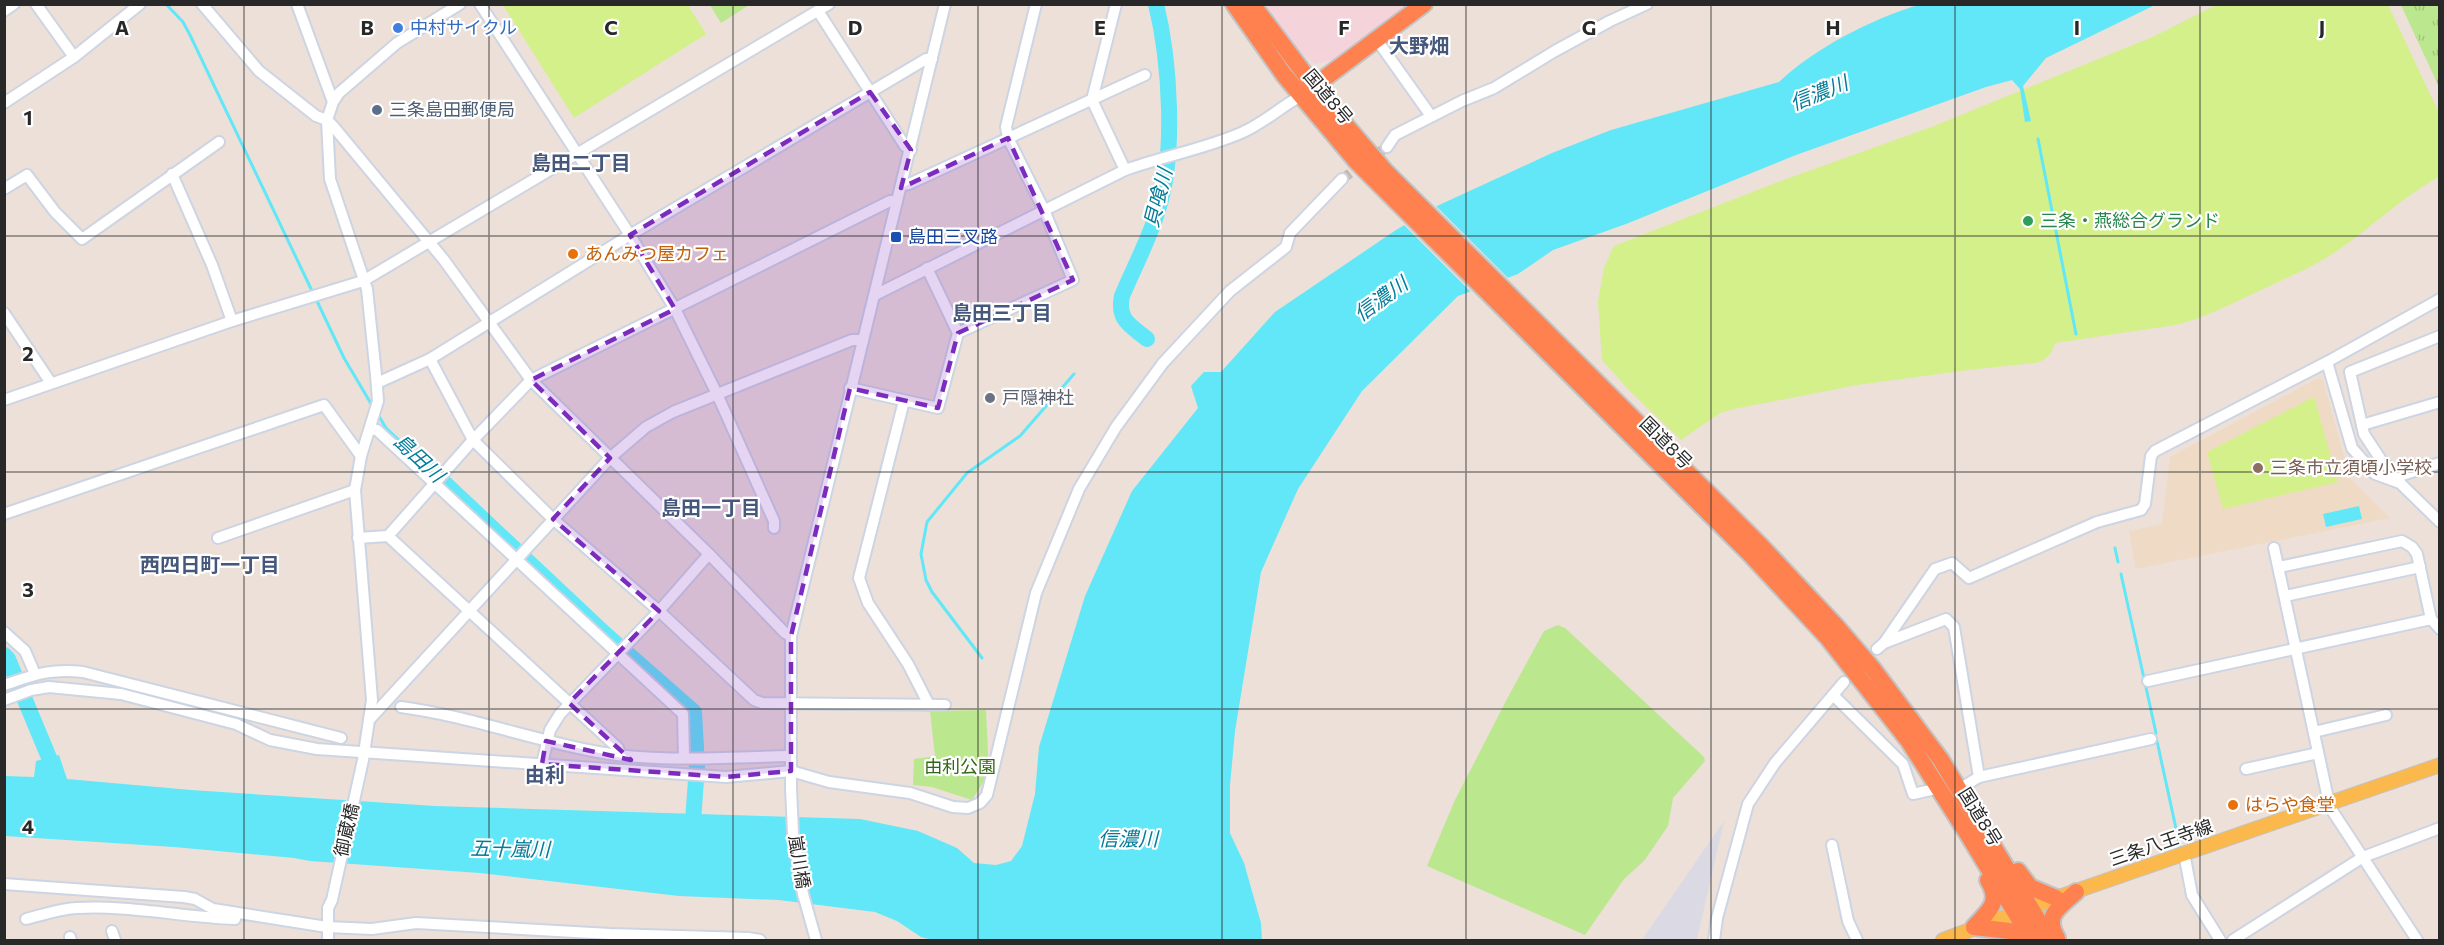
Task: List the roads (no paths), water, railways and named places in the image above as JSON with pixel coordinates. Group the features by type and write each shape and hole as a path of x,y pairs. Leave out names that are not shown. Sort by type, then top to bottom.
{"highway":[{"name":"国道8号","path":"1234,4 1307,92 1356,139 1388,184 1761,546 1832,632 1908,740 1967,833 2023,910 2050,940"},
{"name":"国道8号","path":"1252,4 1307,92"},
{"path":"1307,92 1424,4"},
{"name":"国道8号","path":"1832,632 1873,669 1941,760 1992,843 2023,910 2032,940"},
{"path":"1967,833 1968,847 1995,894 1992,906 1974,927"},
{"path":"1992,843 2003,848 2030,887 2056,898"},
{"path":"2058,940 2052,930 2051,919 2058,908 2076,891"},
{"path":"1974,927 2010,931 2023,940"}],"main road":[{"name":"三条八王寺線","path":"1943,940 2056,898 2439,765"}],"street":[{"path":"4,11 14,4"},
{"path":"36,4 74,57"},
{"path":"4,103 74,57 140,4"},
{"path":"202,4 259,71 316,116 327,120 333,126 429,242 531,380 710,555 785,633 791,636"},
{"path":"297,4 333,102"},
{"path":"327,120 333,102 339,93 397,43 460,4"},
{"path":"480,4 630,235 675,309 717,394 774,521 774,528"},
{"path":"4,400 232,321 363,281 829,4"},
{"name":"嵐川橋","path":"816,938 797,863 791,788 791,636 945,4"},
{"path":"958,333 1073,280 1044,210 1008,138 1006,127 1036,4"},
{"path":"1116,4 1092,100 1125,170"},
{"path":"1387,147 1395,135 1494,88 1555,51 1647,4"},
{"path":"818,11 905,146 910,150"},
{"path":"1377,40 1431,116"},
{"path":"377,382 430,359 630,235 926,59 932,59"},
{"path":"902,185 909,184 1145,75"},
{"path":"875,295 1125,170 1209,146 1243,132 1307,92"},
{"name":"御蔵橋","path":"327,120 330,179 367,289 378,401 361,456 355,490 372,700 364,756 332,900 328,908 328,940"},
{"path":"4,189 27,175 55,212 82,239 219,142"},
{"path":"172,174 212,265 232,321"},
{"path":"4,700 30,690 49,687 121,694 236,724 281,743 364,756 542,764 726,777 791,771 829,782 910,794 954,807 968,808 980,803 987,795 1036,593 1079,489 1116,427 1163,363 1230,291 1286,247 1290,233 1342,179"},
{"path":"358,538 388,536 472,440 531,380 890,201 897,201"},
{"path":"850,388 938,408 958,333 927,268"},
{"path":"1979,777 1954,627 1946,620 1881,646 1935,569 1952,563 1969,578 2097,522 2141,510 2145,504 2151,456 2155,451 2326,362 2439,299"},
{"path":"4,313 51,383"},
{"path":"2439,336 2350,372 2364,434 2380,460 2439,522"},
{"path":"369,720 610,458 646,427 673,412 717,394 852,340 863,340"},
{"path":"430,359 472,440 553,519 659,611 754,700 762,703 945,705"},
{"path":"2326,362 2352,448 2375,474 2400,479 2439,462"},
{"path":"904,401 859,578 868,603 908,664 929,705"},
{"path":"2362,425 2439,402"},
{"path":"4,514 324,405 361,456"},
{"path":"369,429 377,430 520,556 683,714 684,757"},
{"path":"218,538 355,490"},
{"path":"388,536 618,748 620,755"},
{"path":"2278,567 2402,542 2412,547 2417,554 2431,619 2439,629"},
{"path":"2274,548 2333,812 2417,940"},
{"path":"542,764 550,730 569,703 710,555"},
{"path":"2285,596 2420,567"},
{"path":"2148,681 2431,619"},
{"path":"4,632 25,651 35,674"},
{"path":"4,685 35,674 60,669 83,672 341,738"},
{"path":"1714,940 1717,918 1748,804 1775,763 1844,682"},
{"path":"1833,696 1903,764 1913,794 1940,788"},
{"path":"401,707 432,711 546,741 620,755 791,756"},
{"path":"2314,732 2386,715"},
{"path":"1959,789 1979,777 2151,739"},
{"path":"2246,769 2318,753"},
{"path":"2233,940 2362,857 2439,828"},
{"path":"1832,845 1848,921 1857,940"},
{"path":"2184,853 2192,895 2220,940"},
{"path":"4,884 184,897 195,899 213,909 327,927 372,929 416,923 760,940"},
{"path":"26,919 75,908 105,908 231,919 278,920"}],"water":[{"name":"信濃川","path":"1921,4 2155,5 2046,58 2023,86 2031,121 2025,122 2020,89 2012,80 1986,87 1796,155 1626,224 1553,250 1518,274 1458,296 1362,391 1298,489 1261,572 1235,731 1230,785 1230,833 1244,863 1261,923 1262,940 933,940 921,937 897,921 875,912 779,900 679,896 480,873 310,861 174,847 5,836 4,776 34,777 36,761 59,755 67,779 191,790 435,806 860,819 918,831 957,848 974,863 996,865 1011,861 1022,846 1035,794 1039,747 1085,596 1132,491 1198,408 1191,386 1204,372 1221,372 1275,312 1396,230 1437,206 1552,153 1611,130 1779,82 1827,46 1864,26"},
{"path":"2359,506 2362,519 2326,527 2323,514"}],"waterway":[{"name":"島田川","path":"166,4 183,22 190,35 313,293"},
{"name":"貝喰川","path":"1147,339 1126,321 1121,311 1121,304 1122,296 1158,210 1167,163 1168,80 1156,4"},
{"path":"2038,139 2076,334"},
{"name":"島田川","path":"316,299 344,358 373,407"},
{"path":"982,658 932,592 926,580 921,554 927,522 967,473 1020,436 1074,374"},
{"name":"島田川","path":"377,413 386,428 420,460"},
{"name":"島田川","path":"420,460 604,633 694,712 697,766 692,835"},
{"path":"2115,548 2118,562"},
{"path":"2121,574 2156,733"},
{"path":"4,655 8,659 50,760 52,779"},
{"path":"2157,741 2180,847"}],"tunnel":[{"path":"1342,179 1387,147"}],"place":[{"name":"中村サイクル","path":"398,28"},
{"name":"三条島田郵便局","path":"377,110"},
{"name":"三条・燕総合グランド","path":"2028,221"},
{"name":"島田三叉路","path":"896,237"},
{"name":"あんみつ屋カフェ","path":"573,254"},
{"name":"戸隠神社","path":"990,398"},
{"name":"三条市立須頃小学校","path":"2258,468"},
{"name":"はらや食堂","path":"2233,805"}],"district":[{"name":"大野畑","path":"1419,46"},
{"name":"島田二丁目","path":"581,163"},
{"name":"島田三丁目","path":"1002,313"},
{"name":"島田一丁目","path":"711,508"},
{"name":"西四日町一丁目","path":"210,565"},
{"name":"由利","path":"545,775"}],"park label":[{"name":"由利公園","path":"960,767"}],"water label":[{"name":"五十嵐川","path":"510,849"}]}
